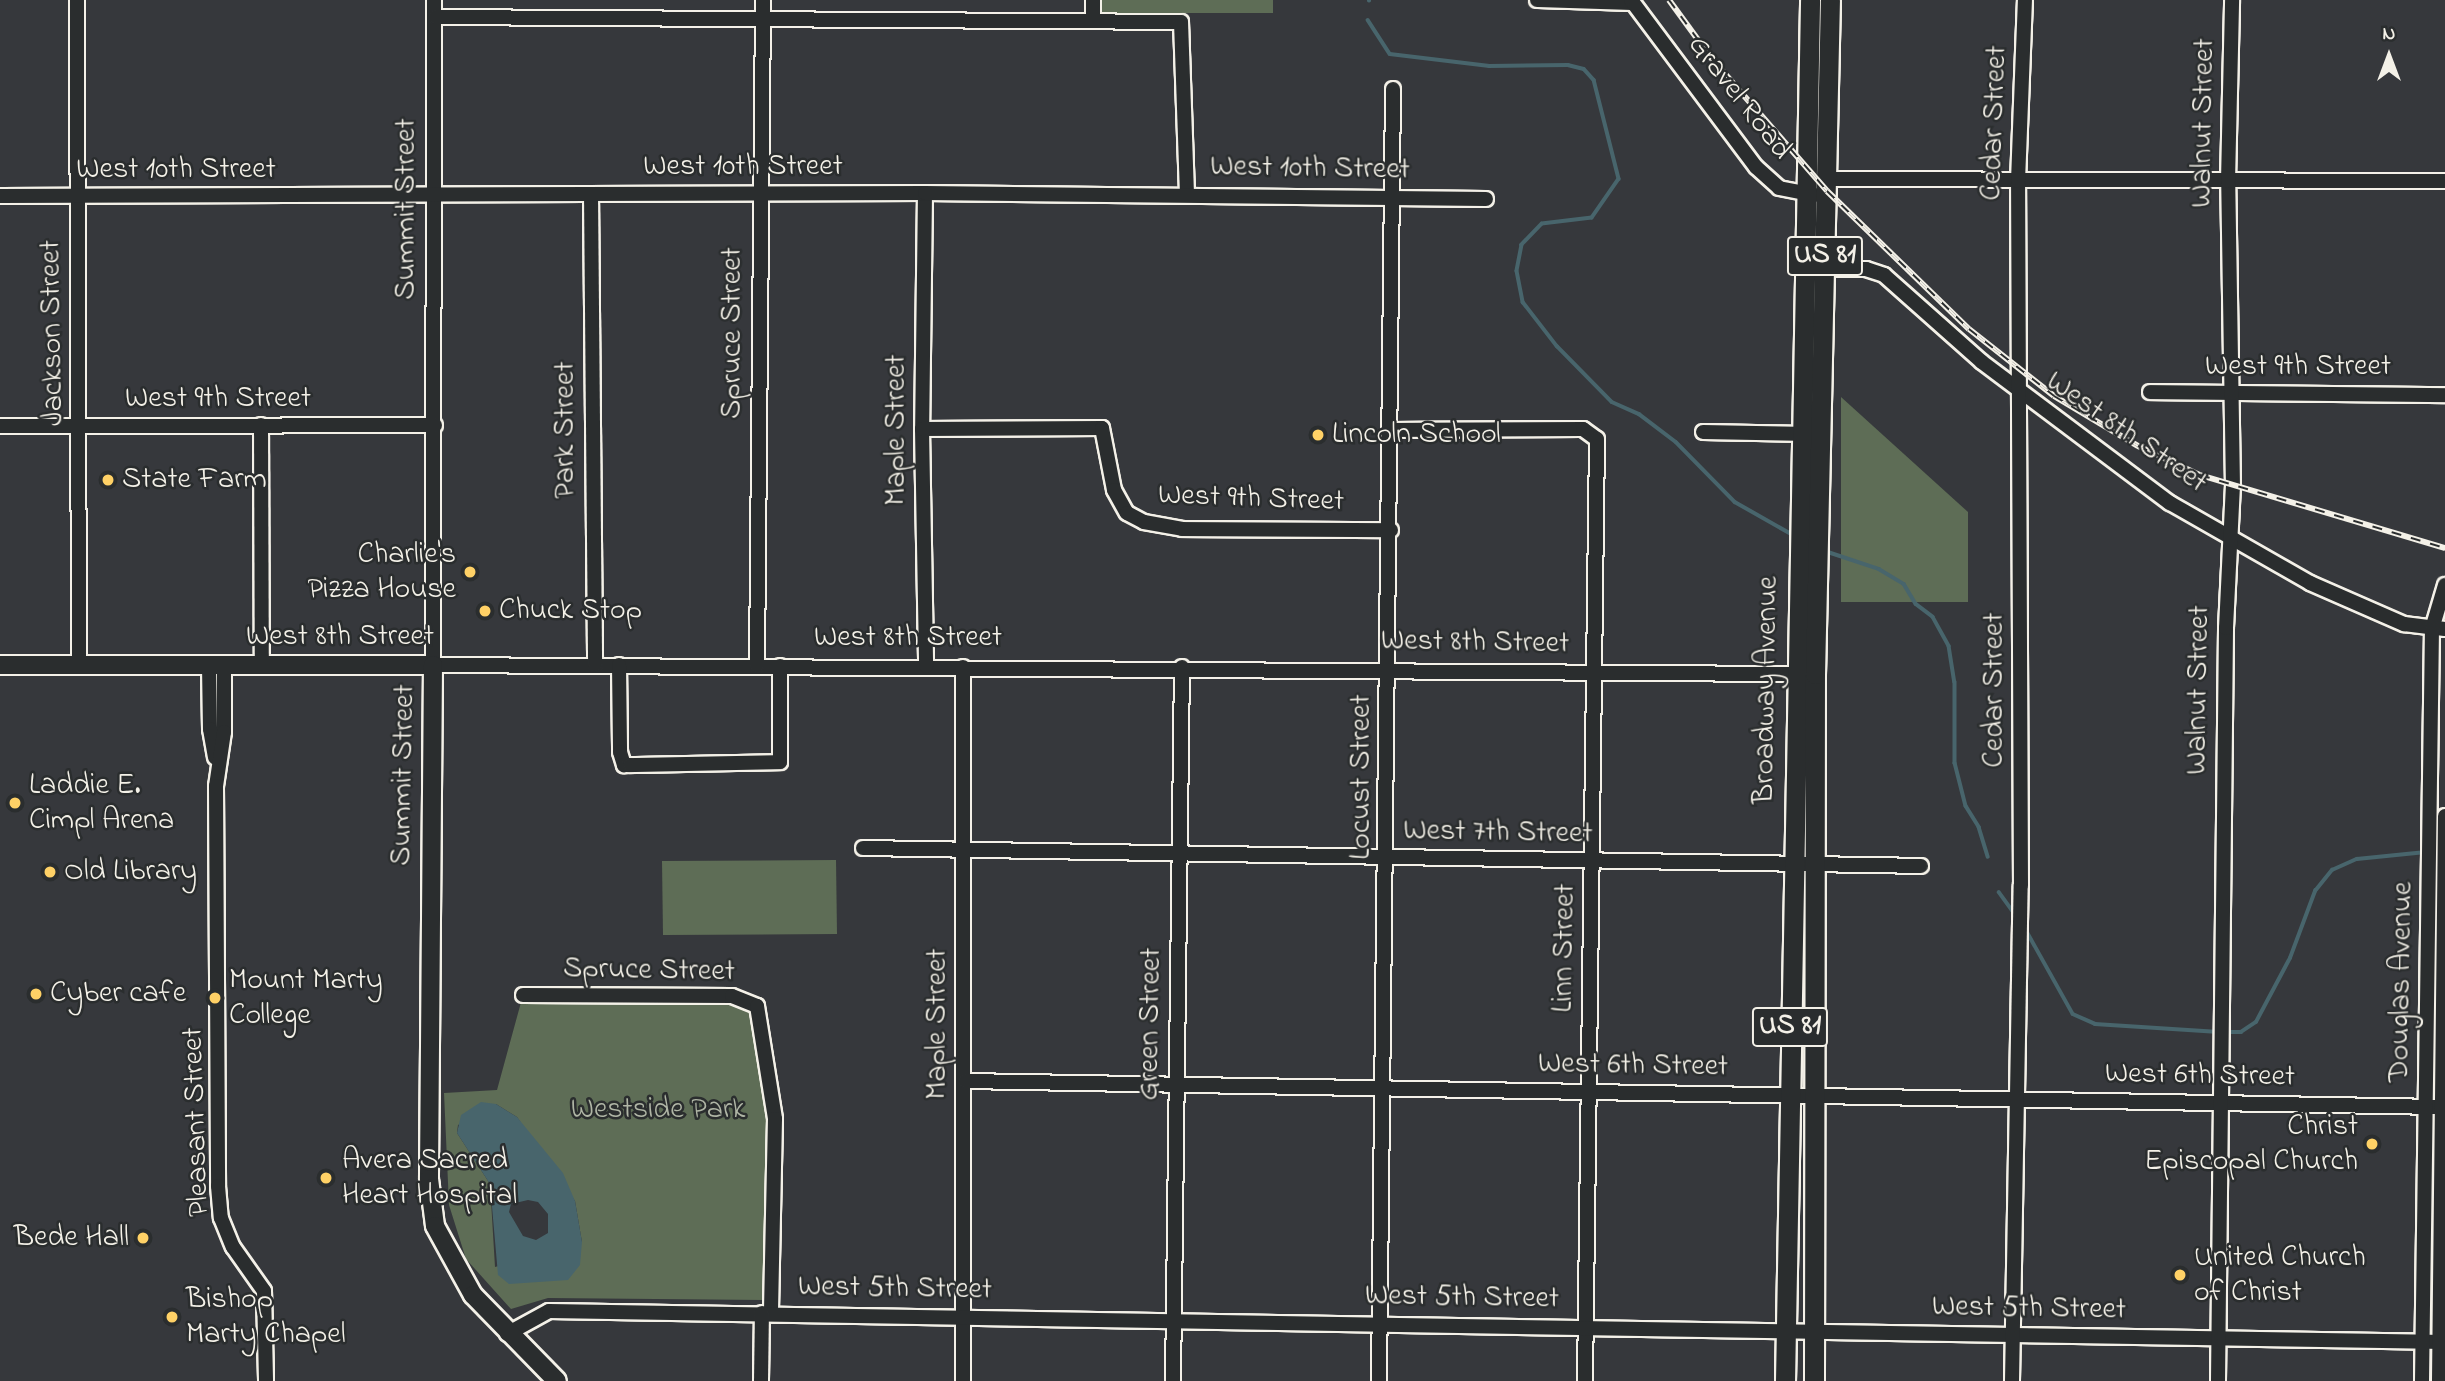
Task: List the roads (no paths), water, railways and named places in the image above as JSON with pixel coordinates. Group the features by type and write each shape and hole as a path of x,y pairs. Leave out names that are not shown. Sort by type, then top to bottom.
{"highway":[{"name":"Broadway Avenue","path":"1810,0 1820,190"},
{"name":"Broadway Avenue","path":"1814,1381 1811,1096 1819,512 1811,434 1815,269 1830,0"},
{"name":"Broadway Avenue","path":"1785,1381 1795,674 1800,504 1811,434"}],"main road":[{"name":"West 8th Street","path":"0,665 433,665"},
{"name":"Summit Street","path":"433,665 429,1178 435,1226 457,1272 507,1334 556,1381"}],"street":[{"name":"Jackson Street","path":"77,0 79,665"},
{"name":"Summit Street","path":"433,665 436,198 434,0"},
{"name":"Spruce Street","path":"757,666 763,0"},
{"path":"1093,0 1093,21"},
{"path":"1537,0 1632,2"},
{"name":"Cedar Street","path":"2012,1381 2021,891 2018,181 2025,0"},
{"name":"Walnut Street","path":"2218,1381 2224,1103 2221,1002 2233,393 2228,181 2232,0"},
{"name":"Gravel Road","path":"1632,2 1756,167 1779,188 1820,190"},
{"path":"435,16 1181,22 1187,194"},
{"name":"Locust Street","path":"1379,1381 1393,430 1393,89"},
{"path":"1820,190 2018,181 2445,181"},
{"name":"West 10th Street","path":"0,196 436,198 591,194 925,193 1393,195 1486,199"},
{"name":"Maple Street","path":"925,193 922,429 926,666"},
{"name":"Park Street","path":"591,194 595,665"},
{"name":"West 8th Street","path":"1815,269 1866,270 1884,275 2020,392 2170,503 2310,583 2404,624 2438,629"},
{"name":"West 9th Street","path":"2150,392 2445,394"},
{"path":"261,425 262,665"},
{"name":"West 9th Street","path":"0,426 435,425"},
{"name":"West 9th Street","path":"922,429 1102,429 1114,489 1127,513 1144,522 1182,529 1391,530"},
{"name":"Linn Street","path":"1393,430 1593,432 1597,439 1585,1381"},
{"path":"1703,432 1811,434"},
{"name":"Douglas Avenue","path":"2439,1381 2442,1342 2438,1107 2438,629 2445,585"},
{"name":"Pleasant Street","path":"216,665 223,732 217,766 218,1186 221,1218 233,1247 264,1291 266,1381"},
{"name":"West 8th Street","path":"433,665 1182,667 1815,674"},
{"path":"619,665 620,752 624,765 780,762 780,666"},
{"name":"Maple Street","path":"963,667 963,1381"},
{"name":"Green Street","path":"1173,1381 1182,667"},
{"name":"Douglas Avenue","path":"2438,827 2445,816"},
{"name":"West 7th Street","path":"863,848 1922,866"},
{"name":"Spruce Street","path":"523,995 732,996 749,999 757,1006 775,1119 767,1313 761,1381"},
{"name":"West 6th Street","path":"965,1081 2438,1107"},
{"name":"Douglas Avenue","path":"2422,1381 2438,1107"},
{"name":"West 5th Street","path":"507,1334 549,1311 2442,1342"}],"water":[{"path":"481,1102 496,1104 517,1117 563,1173 575,1201 582,1242 580,1265 568,1280 509,1284 498,1275 490,1184 457,1133 461,1115","holes":["528,1200 538,1202 548,1214 548,1233 536,1240 523,1236 509,1212 511,1204"]}],"waterway":[{"path":"1368,20 1390,54 1489,66 1568,65 1584,69 1594,80 1619,179 1592,218 1542,224 1522,245 1517,271 1523,302 1557,346 1612,402 1639,414 1676,442 1735,502 1793,535"},
{"path":"1825,551 1879,569 1904,584 1916,604 1933,617 1949,646 1955,682 1955,763 1966,806 1979,827 1988,857"},
{"path":"2227,1032 2241,1032 2256,1022 2290,958 2315,891 2332,870 2357,859 2426,852"},
{"path":"1999,892 2014,913"},
{"path":"2025,928 2073,1014 2095,1024 2219,1032"}],"railway":[{"path":"1669,0 1712,59 1827,191 1969,329 2054,396 2138,446 2200,475 2445,548"}],"place":[{"name":"Lincoln School","path":"1318,435"},
{"name":"State Farm","path":"108,480"},
{"name":"Charlie's Pizza House","path":"470,572"},
{"name":"Chuck Stop","path":"485,611"},
{"name":"Laddie E. Cimpl Arena","path":"15,803"},
{"name":"Old Library","path":"50,872"},
{"name":"Cyber cafe","path":"36,994"},
{"name":"Mount Marty College","path":"215,998"},
{"name":"Christ Episcopal Church","path":"2372,1144"},
{"name":"Avera Sacred Heart Hospital","path":"326,1178"},
{"name":"Bede Hall","path":"143,1238"},
{"name":"United Church of Christ","path":"2180,1275"},
{"name":"Bishop Marty Chapel","path":"172,1317"}],"park label":[{"name":"Westside Park","path":"658,1110"}]}
